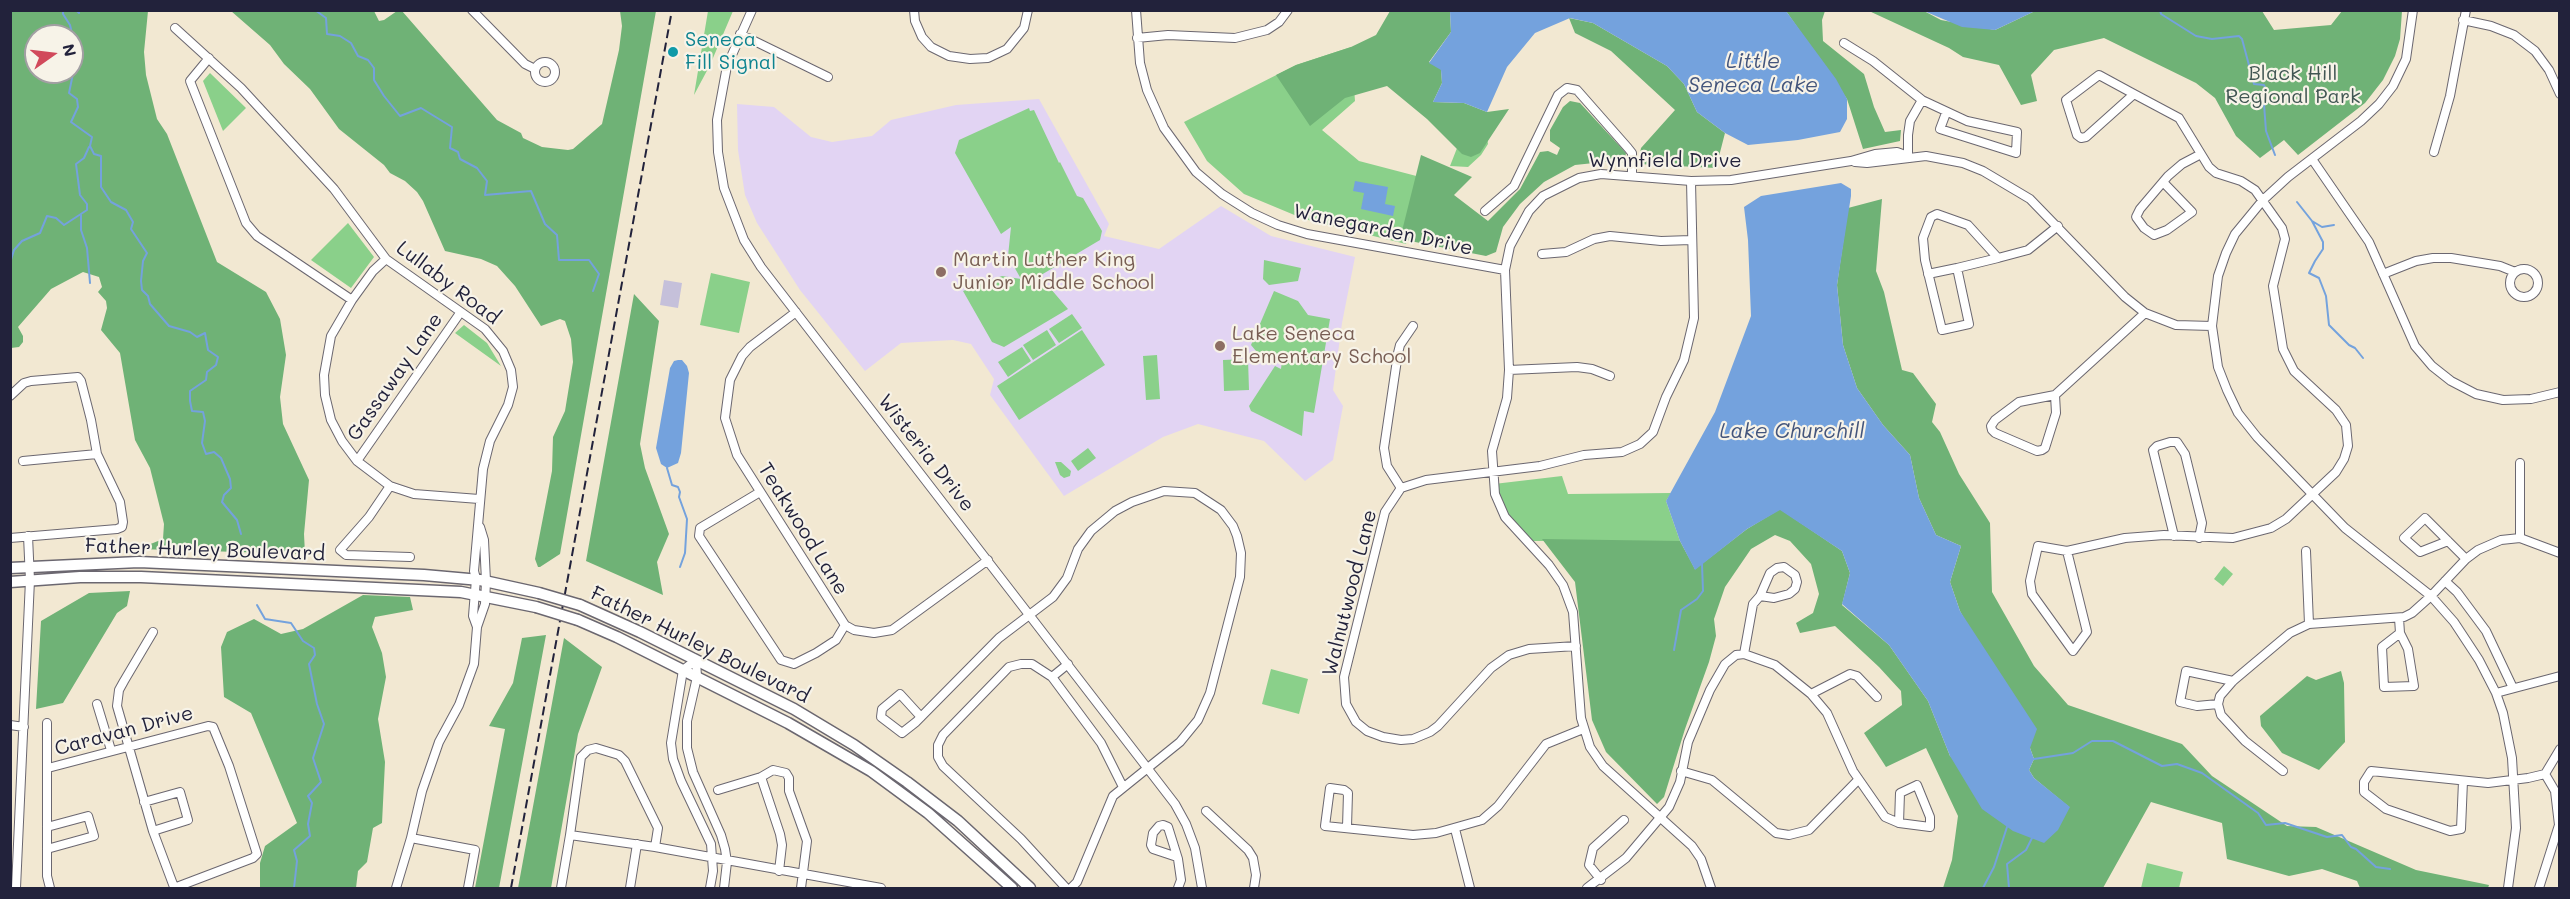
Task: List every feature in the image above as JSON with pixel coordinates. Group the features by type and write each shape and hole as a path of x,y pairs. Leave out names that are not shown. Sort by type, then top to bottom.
{"main road":[{"name":"Father Hurley Boulevard","path":"10,568 30,565 140,562 481,580 580,605 794,710 854,746 907,782 958,821 1030,888"},
{"name":"Father Hurley Boulevard","path":"10,582 141,577 480,595 536,607 578,620 683,670 788,723 872,771 928,813 1012,888"}],"street":[{"path":"472,10 513,54 535,69"},
{"name":"Wisteria Drive","path":"752,10 740,34 722,85 717,120 718,152 724,188 744,240 761,267 1175,804 1195,848 1202,888"},
{"path":"914,10 915,21 922,37 931,47 949,56 970,59 988,58 1007,49 1024,28 1028,10"},
{"name":"Wanegarden Drive","path":"1136,10 1140,63 1147,90 1164,128 1196,172 1222,194 1252,213 1278,225 1307,234 1505,270"},
{"path":"1137,38 1168,35 1211,39 1235,38 1267,30 1279,22 1288,10"},
{"path":"2413,10 2406,59 2393,86 2379,104 2248,215 2226,252 2214,298 2212,326 2218,367 2226,390 2238,412 2257,437 2345,528 2431,596 2471,646 2496,693 2508,735 2514,779 2516,828 2508,888"},
{"path":"2434,152 2450,96 2466,10"},
{"path":"2463,20 2491,26 2514,35 2535,51 2549,70 2559,94"},
{"name":"Lullaby Road","path":"175,28 241,88 333,189 386,259 485,329 496,339 511,370 513,387 490,441 479,499 479,526 484,540 480,595 473,616 477,627 474,664 468,685 439,742 422,790 396,888"},
{"path":"740,34 828,77"},
{"path":"1844,43 1873,61 1922,100 1946,112 1997,129 2017,132 2016,153 1940,129 1946,112"},
{"path":"208,58 190,81 246,223 257,236 352,300"},
{"path":"2067,551 2087,632 2073,651 2032,594 2030,581 2038,546 2067,551 2125,538 2174,536 2233,538 2271,528 2286,519 2336,472 2344,459 2349,435 2346,425 2336,410 2294,371 2283,350 2273,286 2284,239 2282,228 2263,200 2248,184 2216,173 2201,154 2179,118 2099,75 2066,100 2077,135 2081,138 2086,137 2134,94"},
{"path":"1485,211 1514,186 1558,95 1567,88 1577,90 1632,153 1632,175"},
{"path":"1908,156 1910,121 1922,100"},
{"path":"2163,182 2192,212 2167,230 2154,235 2144,228 2136,217 2140,209 2163,182 2182,164 2201,154"},
{"name":"Wynnfield Drive","path":"1712,888 1701,859 1692,846 1603,766 1590,747 1583,729 1573,612 1563,585 1549,565 1505,517 1495,494 1492,451 1507,398 1509,370 1505,270 1510,246 1529,211 1544,196 1579,178 1601,174 1691,181 1731,180 1851,161 1867,163 1898,160 1908,156 1946,159 1983,171 2016,188 2058,226 2125,297 2145,313 2176,325 2212,326"},
{"path":"2312,159 2369,242 2415,346 2432,366 2451,381 2476,394 2504,400 2531,399 2559,392"},
{"path":"1413,326 1400,345 1398,353 1384,448 1387,466 1401,488 1426,480 1540,466 1584,455 1622,453 1640,444 1653,432 1688,347 1695,302 1691,240 1691,181"},
{"path":"1957,268 1969,324 1942,330 1928,274 1923,238 1931,217 1936,214 1968,225 1998,258"},
{"path":"1928,274 2028,250 2058,226"},
{"path":"1542,254 1566,252 1594,239 1610,236 1661,241 1691,240"},
{"path":"2384,274 2398,266 2433,258 2451,258 2500,266 2515,272"},
{"path":"386,259 373,271 352,300 331,336 324,375 325,395 331,420 342,441 357,461 390,486 414,494 479,499"},
{"name":"Teakwood Lane","path":"796,312 750,346 742,356 730,380 725,405 728,431 737,455 845,625 854,630 874,633 892,630 988,560"},
{"name":"Gassaway Lane","path":"357,461 460,313"},
{"path":"2055,395 2056,413 2045,448 2042,450 2037,451 1992,430 1991,426 1995,420 2019,402 2055,395 2145,313"},
{"path":"1509,370 1577,367 1592,369 1610,376"},
{"path":"10,396 31,381 78,377 91,420 97,454 120,502 122,527 10,538"},
{"path":"2174,536 2153,450 2157,446 2170,442 2177,442 2185,454 2202,523 2199,538"},
{"path":"23,461 97,454"},
{"path":"2520,463 2520,538"},
{"path":"390,486 369,517 340,550 346,555 410,557"},
{"name":"Walnutwood Lane","path":"1401,488 1385,512 1344,677 1346,704 1356,722 1367,731 1383,737 1413,739 1431,732 1438,726 1491,668 1509,655 1529,649 1576,646"},
{"path":"921,717 900,694 882,709 881,717 902,733 921,717 999,638 1060,589 1078,549 1091,531 1123,506 1155,492 1184,491 1195,492 1221,510 1238,536 1241,554 1240,577 1210,693 1198,720 1180,742 1113,796 1077,882 1071,888"},
{"path":"760,492 700,528 699,536 781,660 794,664 816,653 836,640 845,625"},
{"path":"2448,541 2420,552 2404,538 2425,518 2448,541 2466,559"},
{"path":"16,888 30,580 28,536"},
{"path":"2283,771 2245,741 2221,715 2218,704 2220,696 2233,681 2290,633 2309,624 2399,618 2412,613 2466,559 2487,545 2501,540 2520,538 2559,553"},
{"path":"2306,551 2309,624"},
{"path":"1744,654 1753,604 1760,596 1770,573 1777,568 1784,567 1795,575 1797,582 1795,589 1789,594 1774,598 1760,596"},
{"path":"2445,581 2457,592 2486,631 2513,688"},
{"path":"2399,618 2400,633 2408,649 2414,686 2384,687 2382,646 2400,633"},
{"path":"153,632 119,690 117,706 153,831 174,888"},
{"path":"1587,888 1601,880 1626,858 1676,796 1688,742 1710,690 1730,658 1744,654 1775,664 1811,694 1827,712 1858,780 1885,817 1899,823 1930,827 1930,817 1917,785 1900,793 1899,823"},
{"path":"696,660 683,670 671,742 673,759 706,830 713,858 710,888"},
{"path":"696,660 697,677 687,721 687,748 693,772 721,835 727,862 724,888"},
{"path":"1065,888 1021,839 943,766 938,757 938,746 943,735 1009,667 1021,663 1032,664 1052,677 1101,744 1123,787"},
{"path":"1052,677 1068,664"},
{"path":"2218,704 2197,706 2180,702 2186,671 2233,681"},
{"path":"1811,694 1850,674 1857,676 1877,697"},
{"path":"2496,693 2559,676"},
{"path":"98,704 111,750"},
{"path":"47,723 48,768"},
{"path":"10,725 24,727"},
{"name":"Caravan Drive","path":"50,888 47,876 48,768 111,750 208,726 213,727 220,740 257,848 257,854 253,858 174,888"},
{"path":"1347,827 1348,793 1344,790 1330,788 1325,826 1413,836 1455,829 1488,816 1546,744 1583,729"},
{"path":"561,888 581,757 588,750 596,748 619,755 625,761 658,828 655,847"},
{"path":"2545,774 2559,750"},
{"path":"718,790 760,777 773,770 780,770 789,778 789,791 807,841 801,888"},
{"path":"1681,771 1721,785 1776,833 1789,835 1809,830 1858,780"},
{"path":"2463,781 2461,829 2450,831 2386,808 2364,792 2364,782 2371,771 2488,783 2545,774"},
{"path":"2539,888 2559,825 2555,791 2545,774"},
{"path":"760,777 783,845 779,871"},
{"path":"144,802 180,792 188,820 153,831"},
{"path":"1206,811 1248,850 1253,858 1256,875 1254,888"},
{"path":"47,827 88,816 94,836 47,849"},
{"path":"1601,880 1589,865 1593,848 1624,820"},
{"path":"1455,829 1470,888"},
{"path":"570,835 655,847 727,862 881,888"},
{"path":"411,838 475,850 468,888"},
{"path":"630,888 637,844"},
{"path":"1177,857 1181,880 1178,888"}],"shaded area":[{"path":"1039,99 1109,224 1104,236 1159,249 1221,206 1271,236 1355,257 1342,323 1333,390 1343,406 1333,460 1305,481 1264,441 1198,424 1163,437 1064,496 990,395 994,379 971,344 953,340 901,343 865,371 800,290 757,223 745,195 738,150 737,104 774,107 811,137 832,142 872,136 891,120 956,105"},
{"path":"664,280 682,283 678,308 660,305"}],"green space":[{"path":"10,11 148,11 144,52 146,75 157,119 167,134 217,262 266,292 280,319 286,355 280,397 283,424 309,480 304,534 305,554 138,549 163,539 164,524 150,468 135,440 120,353 101,330 107,308 106,301 98,292 102,287 99,277 83,272 51,289 18,327 23,336 23,342 19,347 11,348"},
{"path":"231,11 374,11 379,21 397,11 402,11 497,120 521,133 523,138 542,147 568,150 573,149 602,124 619,50 622,26 620,11 656,11 560,554 540,567 535,559 552,471 553,437 565,411 573,362 571,339 565,321 560,319 541,326 515,286 497,266 481,259 445,251 417,192 405,181 390,173 384,165 339,129 310,89 284,64 270,45"},
{"path":"708,11 733,11 710,65 694,95"},
{"path":"1390,11 1450,11 1451,32 1429,62 1441,69 1442,83 1433,102 1464,103 1487,112 1509,109 1480,153 1471,157 1462,154 1427,119 1387,86 1345,98 1310,126 1276,75 1296,65 1351,47 1376,35"},
{"path":"1786,11 1825,11 1822,20 1823,41 1864,74 1874,107 1885,132 1901,130 1900,141 1863,149 1847,99"},
{"name":"Black Hill Regional Park","path":"1869,11 1924,11 1941,20 1995,30 2035,11 2262,11 2274,30 2331,25 2342,11 2402,11 2400,39 2395,56 2383,80 2365,103 2298,155 2284,140 2260,158 2236,136 2215,98 2196,83 2104,38 2054,50 2031,75 2037,101 2021,105 1999,65 1963,57 1949,48"},
{"path":"1569,18 1593,23 1667,66 1684,84 1697,112 1725,133 1716,168 1638,164 1641,148 1675,110 1611,51 1575,33"},
{"path":"1351,47 1355,101 1322,130 1359,161 1424,178 1406,244 1304,219 1244,194 1207,161 1184,122 1296,65"},
{"path":"210,73 246,108 223,131 203,81"},
{"path":"1570,101 1580,103 1626,153 1624,163 1613,161 1575,165 1544,182 1520,204 1503,227 1496,252 1486,256 1400,239 1421,155 1472,177 1454,195 1488,221 1520,189 1540,152 1548,151 1557,155 1560,148 1550,141 1550,130 1563,107"},
{"path":"1029,108 1030,111 1034,110 1077,196 1083,198 1102,231 1100,240 1031,281 1050,288 1068,309 1004,347 992,342 963,291 1002,276 1021,279 1008,256 1011,227 1001,234 955,153 959,140"},
{"path":"1468,120 1487,137 1488,144 1481,155 1468,167 1450,166"},
{"path":"1882,199 1876,271 1884,292 1902,370 1913,373 1936,404 1932,422 1940,432 1959,474 1990,523 1992,592 2034,666 2068,705 2182,744 2212,776 2287,826 2316,827 2416,870 2489,885 2488,888 2360,888 2357,881 2322,869 2289,876 2227,859 2222,823 2151,802 2103,888 1943,888 1952,860 1958,816 1926,748 1886,767 1864,733 1902,705 1901,691 1835,626 1800,633 1796,623 1813,613 1819,594 1811,564 1790,541 1775,535 1751,549 1725,587 1714,619 1716,636 1709,662 1664,797 1657,804 1606,752 1592,720 1575,582 1542,539 1680,541 1695,569 1747,529 1780,509 1842,551 1850,573 1842,605 1889,645 1928,701 1950,756 2069,807 2034,778 2029,770 2034,759 2030,748 1960,611 1950,582 1961,546 1936,535 1919,498 1910,455 1883,425 1857,388 1843,345 1837,285 1848,208"},
{"path":"348,223 374,257 351,288 311,260"},
{"path":"1264,260 1301,268 1298,281 1269,285 1263,279"},
{"path":"711,273 750,282 739,333 700,325"},
{"path":"1274,291 1298,301 1308,315 1330,319 1314,413 1304,411 1302,436 1251,411 1249,406 1275,366 1281,369 1282,361 1256,351 1251,345"},
{"path":"634,294 659,321 640,444 645,468 669,534 657,562 663,595 586,561"},
{"path":"1072,314 1082,328 1059,343 1049,329"},
{"path":"464,325 487,343 501,366 455,333"},
{"path":"1047,330 1056,345 1033,360 1023,345"},
{"path":"1082,330 1105,365 1019,420 997,386"},
{"path":"1022,347 1031,361 1008,377 998,362"},
{"path":"1157,355 1160,399 1146,400 1143,356"},
{"path":"1248,359 1249,390 1224,391 1223,360"},
{"path":"1088,448 1096,458 1078,471 1071,461"},
{"path":"1055,462 1061,462 1071,471 1070,476 1064,478 1060,475"},
{"path":"1562,476 1568,494 1671,493 1666,501 1680,541 1525,541 1505,517 1494,484"},
{"path":"2224,566 2233,574 2223,586 2214,579"},
{"path":"130,591 127,606 117,613 63,703 36,709 41,621 89,593"},
{"path":"363,595 410,597 413,610 375,617 372,627 382,653 386,677 378,719 385,762 382,823 373,828 367,862 358,871 356,888 260,888 260,863 265,846 297,823 251,713 224,697 221,647 227,632 254,619 281,634 303,629"},
{"path":"546,635 499,888 475,888 505,729 489,726 513,683 522,638"},
{"path":"564,638 602,667 578,734 551,888 518,888"},
{"path":"1271,669 1308,679 1299,714 1262,704"},
{"path":"2341,671 2344,683 2345,742 2319,770 2282,753 2261,726 2260,716 2307,676 2316,680"},
{"path":"2147,863 2183,872 2179,888 2141,888"}],"water":[{"name":"Little Seneca Lake","path":"1450,11 1786,11 1836,79 1847,99 1847,119 1840,132 1798,140 1748,145 1725,133 1697,112 1684,84 1667,66 1593,23 1570,18 1535,33 1507,67 1487,112 1464,103 1433,102 1442,83 1441,70 1429,63 1451,32"},
{"path":"1924,11 2035,11 1995,30 1962,27"},
{"path":"1355,181 1388,187 1385,204 1395,206 1393,216 1361,209 1364,193 1353,191"},
{"name":"Lake Churchill","path":"1841,183 1851,189 1837,285 1843,345 1857,388 1883,425 1910,455 1919,498 1936,535 1961,546 1950,582 1960,611 2037,729 2030,748 2034,759 2029,770 2034,778 2070,807 2058,830 2044,843 2013,831 1982,809 1950,756 1928,701 1889,645 1842,604 1850,573 1842,551 1780,510 1747,529 1695,570 1680,541 1666,501 1715,412 1751,316 1748,240 1744,207 1761,196"},
{"path":"682,360 689,373 681,453 678,463 667,468 661,464 656,448 670,368 674,361"}],"waterway":[{"path":"63,10 70,25 77,54 69,93 77,99 78,107 71,122 92,137 90,146 94,154 101,156 101,187 111,202 126,210 133,222 131,229 147,253 143,261 142,290 148,296 150,304 169,326 190,332 197,337 205,333 208,350 218,357 216,365 207,372 206,380 190,391 190,401 192,411 203,412 205,421 202,443 206,454 214,452 221,458 230,479 231,488 224,495 222,502 237,520 241,534"},
{"path":"76,10 79,13 79,10"},
{"path":"315,10 326,18 327,34 340,36 351,43 358,56 368,60 374,68 374,80 400,116 421,108 452,127 450,148 458,152 460,159 477,168 487,181 485,195 531,191 545,224 557,235 559,260 589,260 599,274 593,291"},
{"path":"2160,10 2161,14 2196,36 2212,39 2239,36 2242,39 2254,84 2264,85 2266,90 2264,104 2266,131 2275,155"},
{"path":"10,263 14,250 22,241 40,233 47,216 56,218 64,225 87,210 87,204 80,195 76,164 84,158 89,147"},
{"path":"2297,202 2312,221 2323,242 2323,249 2309,273 2319,278 2326,296 2329,325 2363,358"},
{"path":"81,215 81,230 87,248 90,283"},
{"path":"2312,221 2322,227 2334,225"},
{"path":"667,468 672,485 678,487 680,492 679,497 687,519 685,553 680,567"},
{"path":"1674,650 1681,610 1697,599 1703,591 1702,564"},
{"path":"257,605 265,619 291,623 303,641 314,648 315,655 309,664 317,704 324,724 313,758 321,782 308,796 312,803 308,824 310,836 294,850 297,861 294,888"},
{"path":"2034,759 2073,753 2092,741 2113,741 2162,766 2177,764 2202,773 2258,813 2266,825 2285,823 2327,837 2342,835 2351,847 2376,867 2390,869"},
{"path":"1983,888 1994,867 2007,827"},
{"path":"2009,888 2007,864 2026,850 2032,838"}],"railway":[{"path":"511,888 672,10"}],"place":[{"name":"Seneca Fill Signal","path":"673,52"},
{"name":"Martin Luther King Junior Middle School","path":"941,272"},
{"name":"Lake Seneca Elementary School","path":"1220,346"}]}
